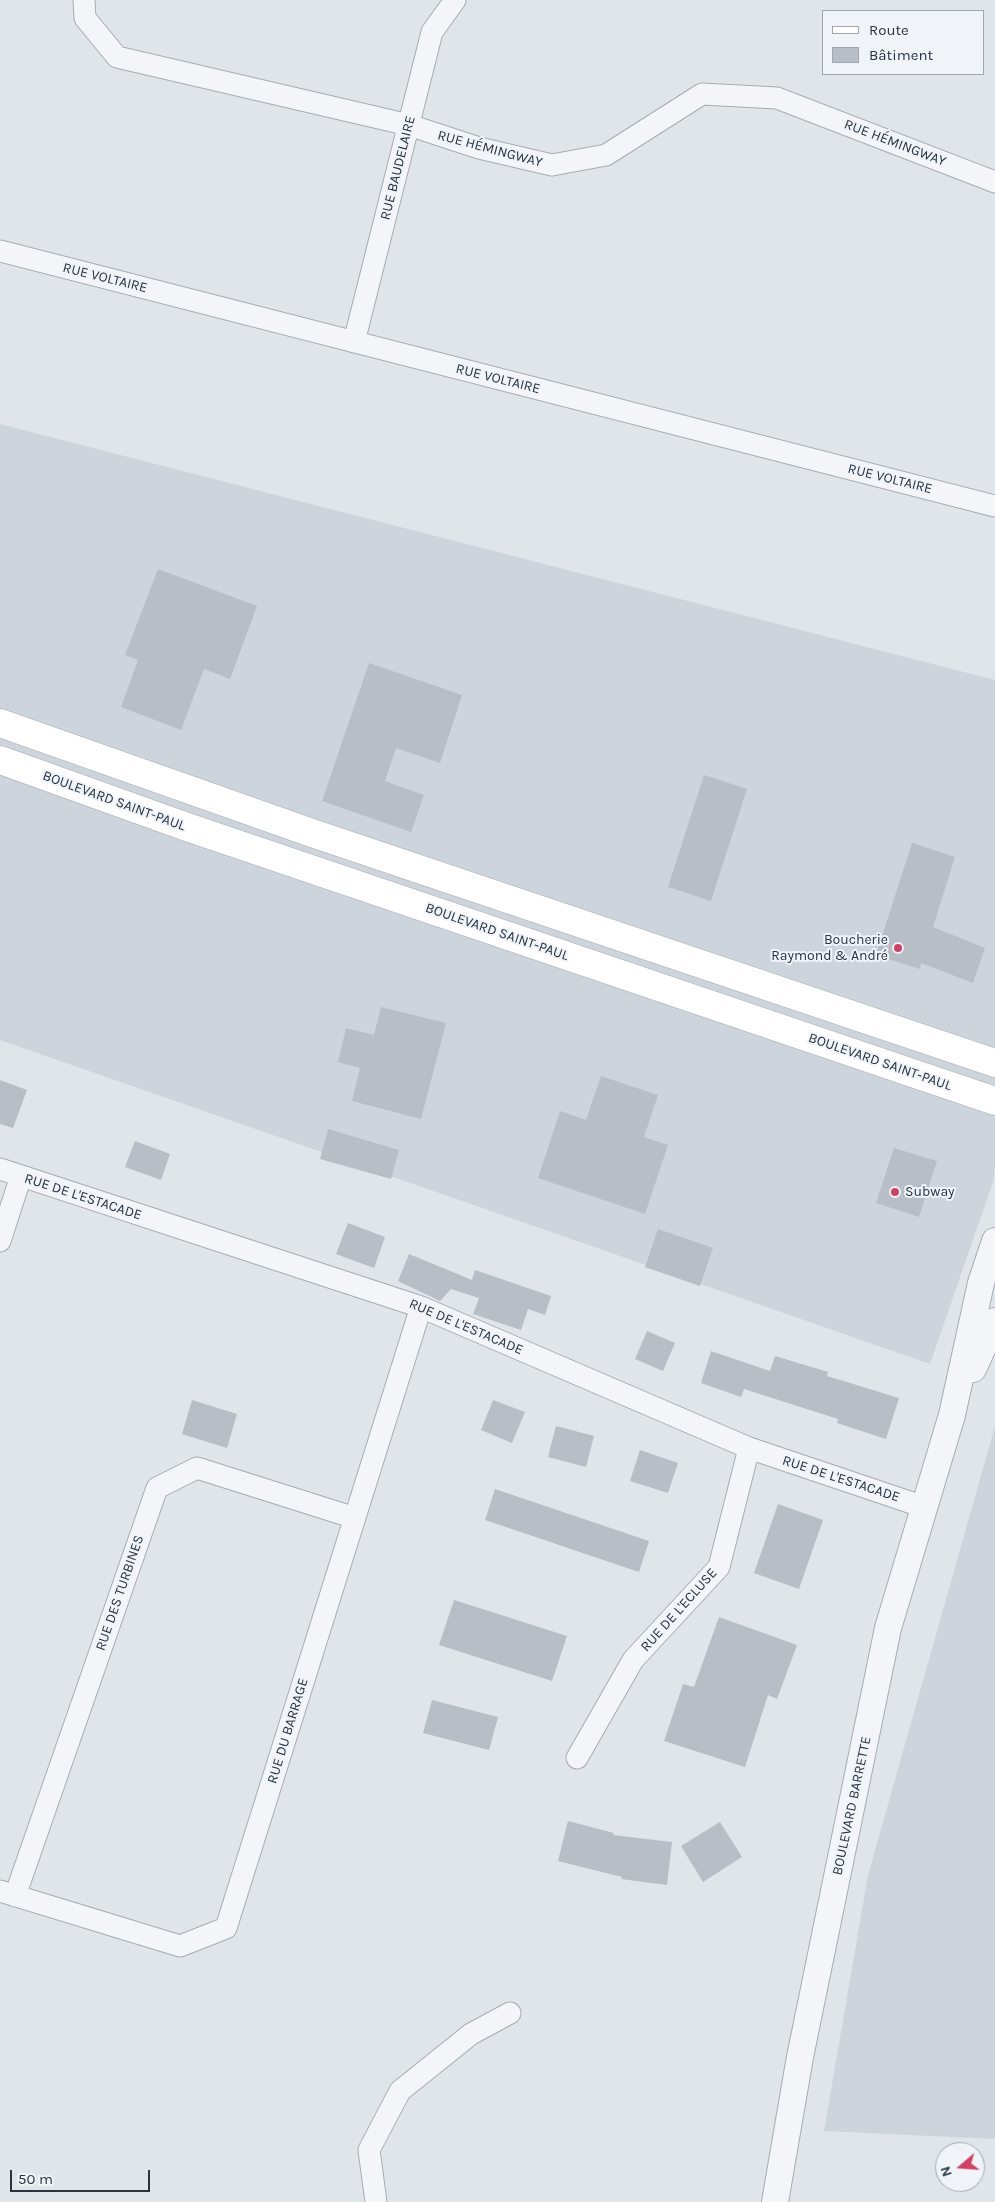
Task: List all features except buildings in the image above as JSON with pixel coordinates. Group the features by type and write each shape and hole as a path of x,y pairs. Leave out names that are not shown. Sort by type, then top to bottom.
{"main road":[{"path":"0,723 295,827 995,1062"},
{"name":"BOULEVARD SAINT-PAUL","path":"0,760 187,826 995,1101"}],"street":[{"name":"RUE HÉMINGWAY","path":"84,0 85,18 117,57 409,125 479,148 552,165 606,155 702,94 777,98 995,182"},
{"name":"RUE BAUDELAIRE","path":"354,342 432,32 455,0"},
{"name":"RUE VOLTAIRE","path":"0,251 995,506"},
{"name":"RUE DE L'ESTACADE","path":"0,1169 421,1307 749,1448 924,1507"},
{"path":"0,1242 21,1176"},
{"name":"BOULEVARD BARRETTE","path":"775,2202 800,2057 888,1628 952,1415 981,1283 995,1241"},
{"name":"RUE DU BARRAGE","path":"8,1894 180,1946 226,1928 421,1307"},
{"name":"BOULEVARD BARRETTE","path":"952,1415 995,1321"},
{"name":"RUE DE L'ECLUSE","path":"577,1758 633,1660 719,1567 749,1448"},
{"name":"RUE DES TURBINES","path":"8,1894 157,1488 197,1468 354,1518"},
{"path":"376,2202 369,2150 400,2091 471,2034 510,2013"}],"shaded area":[{"path":"0,424 995,680 995,1165 993,1182 930,1364 0,1040"},
{"path":"995,1426 995,2139 824,2131 868,1875"}],"place":[{"name":"Boucherie Raymond & André","path":"898,948"},
{"name":"Subway","path":"895,1192"}]}
